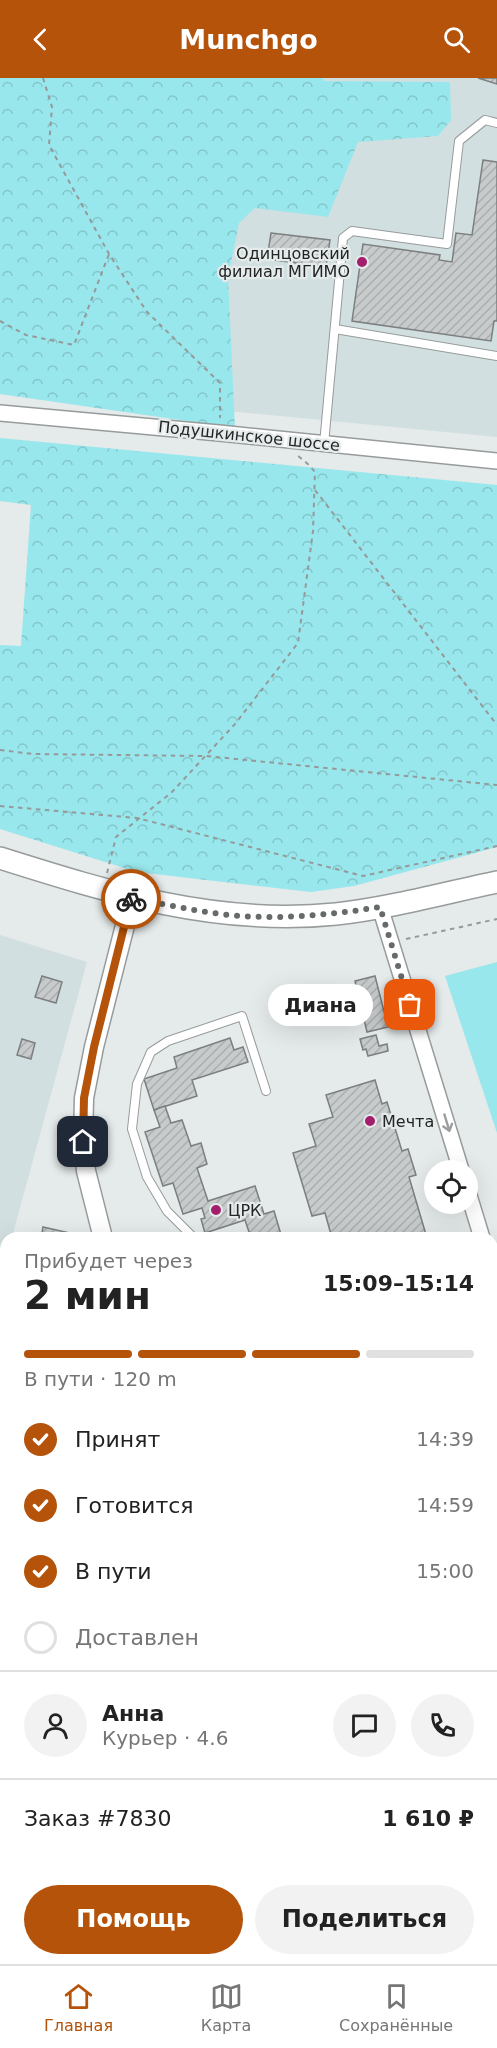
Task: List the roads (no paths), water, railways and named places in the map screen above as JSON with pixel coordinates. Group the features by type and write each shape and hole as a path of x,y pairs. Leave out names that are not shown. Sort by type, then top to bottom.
{"main road":[{"path":"0,858 132,898 198,911 258,917 336,914 497,882"}],"street":[{"name":"Подушкинское шоссе","path":"0,413 497,461"},
{"path":"101,1232 86,1171 83,1142 84,1098 94,1047 132,898"},
{"path":"380,907 458,1160"},
{"path":"475,1214 480,1232"}],"lane":[{"path":"324,444 343,238 352,231 447,244 459,141 485,120 497,123"},
{"path":"335,329 497,356"},
{"path":"188,1232 167,1211 147,1177 132,1129 137,1084 142,1070 152,1052 168,1041 242,1016 266,1091"}],"place":[{"name":"Одинцовский филиал МГИМО","path":"362,262"},
{"name":"Диана","path":"410,1005"},
{"name":"Мечта","path":"370,1121"},
{"name":"ЦРК","path":"216,1210"}]}
